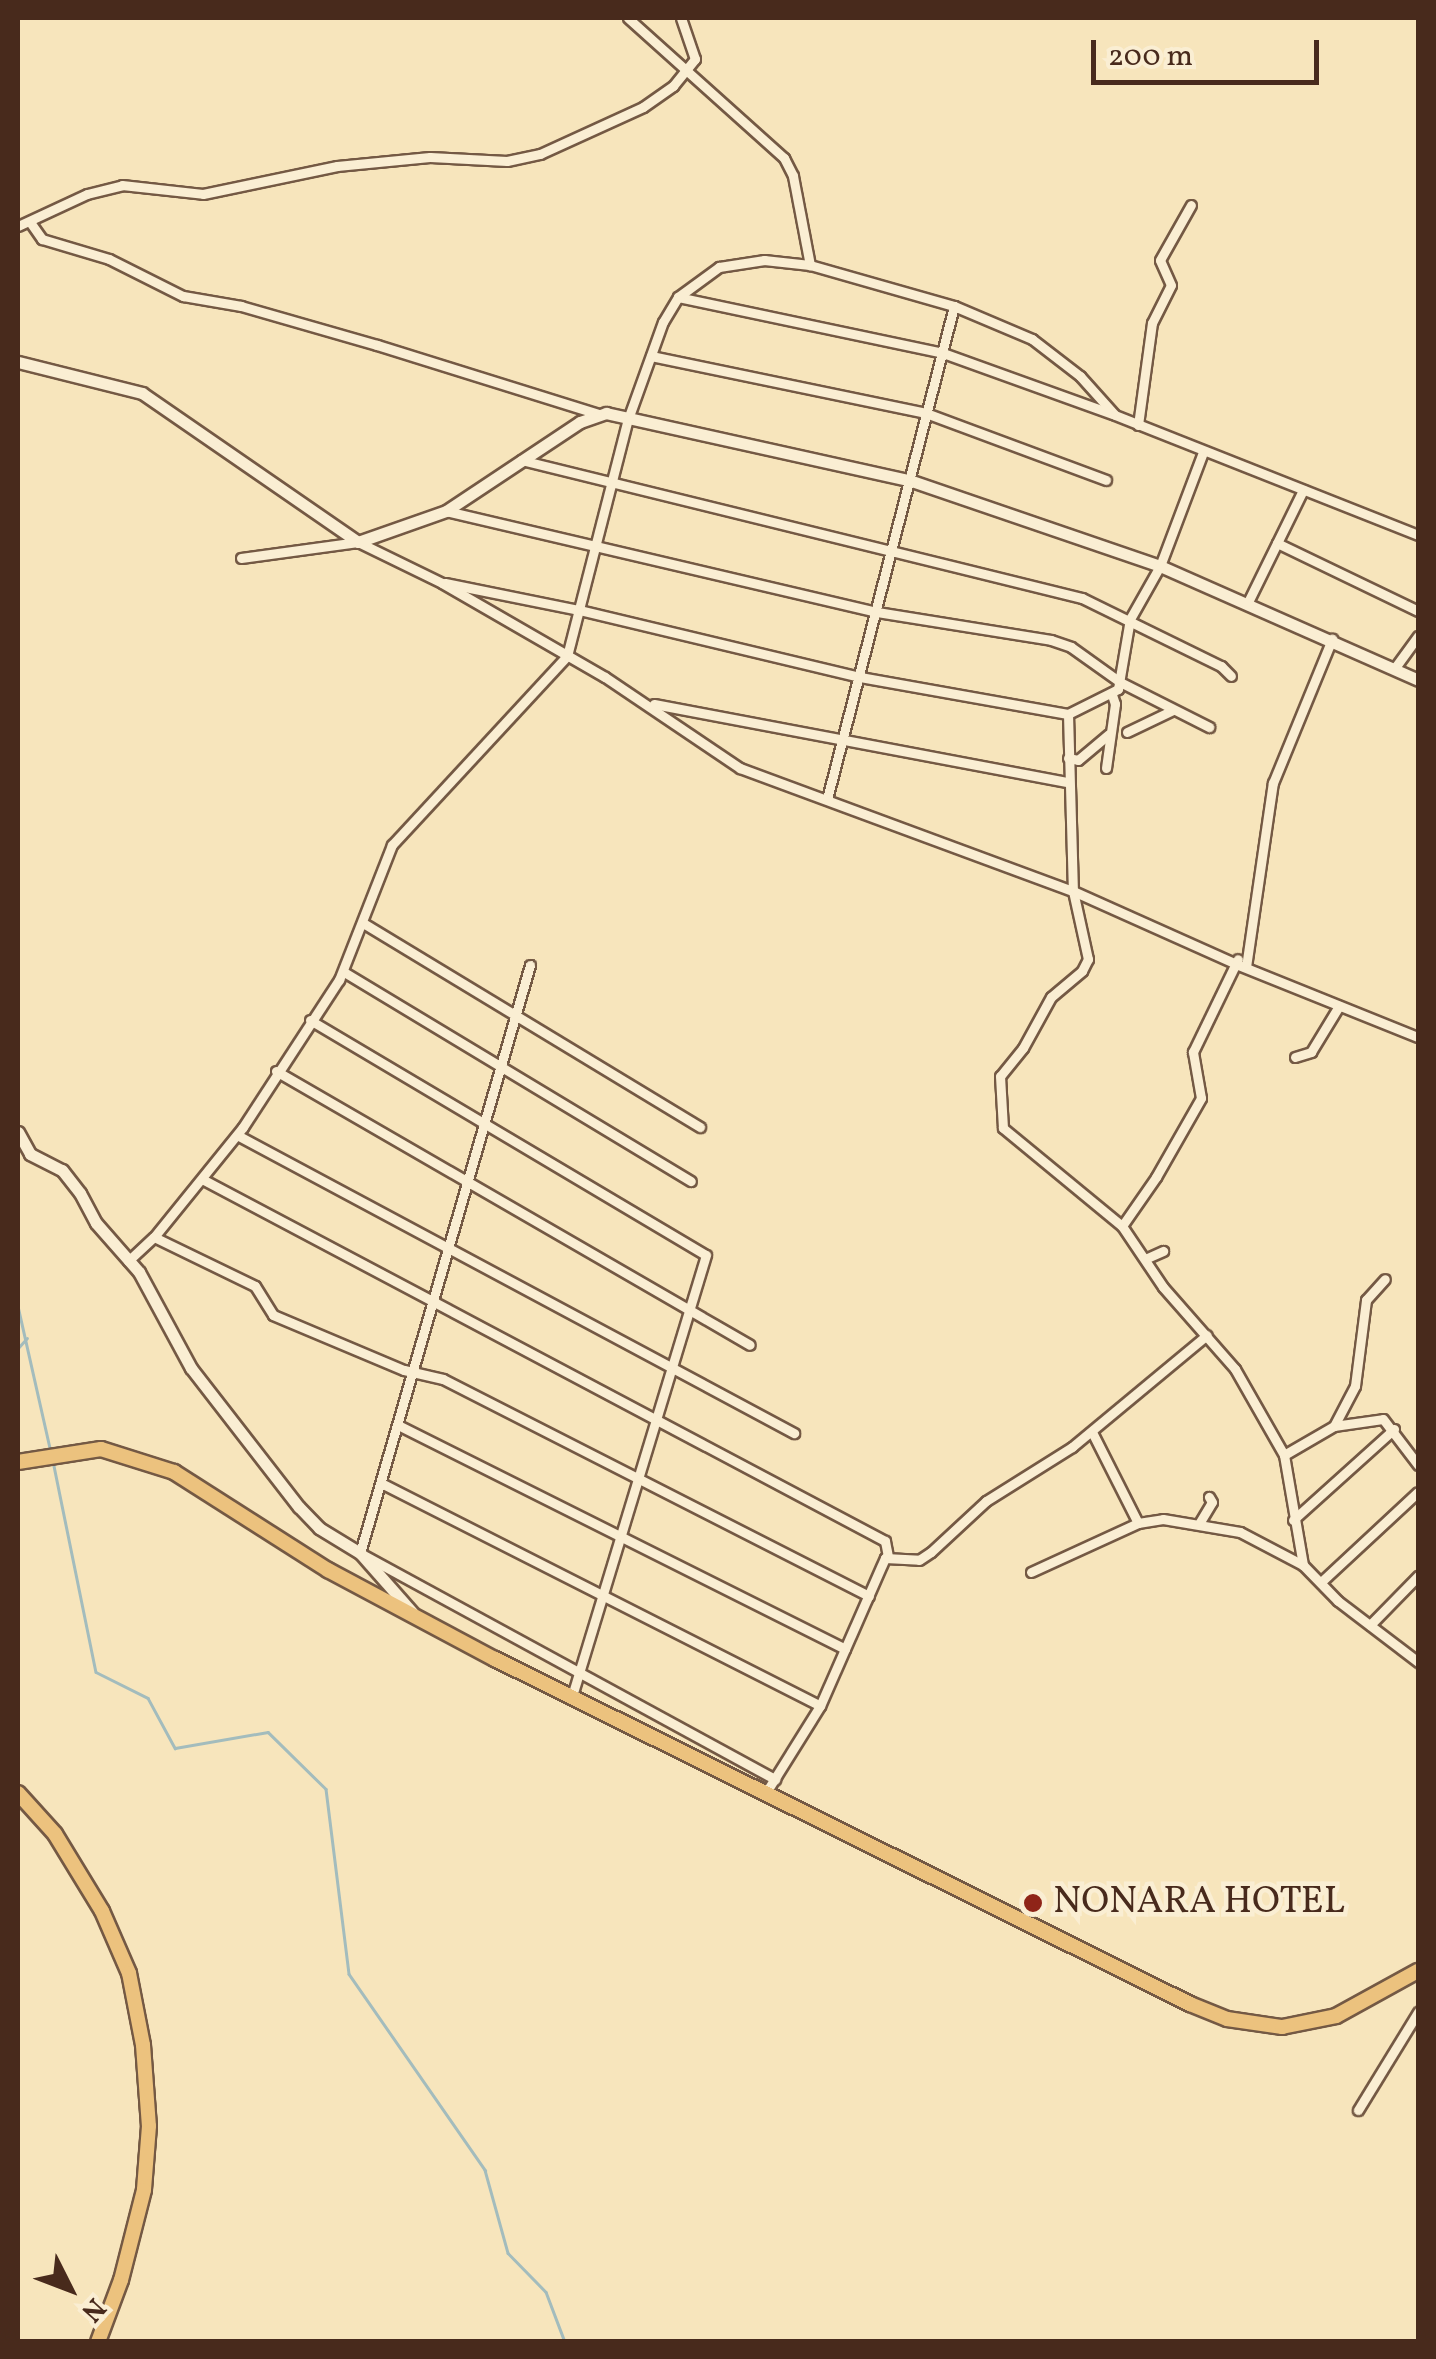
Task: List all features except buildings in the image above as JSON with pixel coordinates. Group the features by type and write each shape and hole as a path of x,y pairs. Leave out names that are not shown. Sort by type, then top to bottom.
{"main road":[{"path":"18,1462 101,1450 174,1472 328,1570 571,1698 1228,2019 1282,2027 1336,2016 1418,1971"},
{"path":"18,1793 55,1834 102,1911 128,1973 144,2045 149,2126 144,2190 126,2265 98,2342"}],"street":[{"path":"628,18 789,166 810,265"},
{"path":"18,226 87,194 122,185 203,194 337,166 430,157 517,160 643,107 686,73 695,52 681,18"},
{"path":"1138,425 1152,323 1171,285 1160,260 1191,205"},
{"path":"30,222 42,239 109,259 144,278 168,285 182,296 241,306 599,414 909,480 1160,566 1418,680"},
{"path":"128,1261 154,1237 237,1135 344,972 392,845 566,656 628,419 662,322 678,297 719,267 731,264 764,260 810,265 954,306 1032,340 1080,376 1115,415"},
{"path":"678,297 943,353 1115,415 1418,535"},
{"path":"827,799 954,306"},
{"path":"651,356 926,413 1106,480"},
{"path":"18,362 142,394 358,542 442,583 647,702 733,764 1072,891 1418,1037"},
{"path":"241,558 358,542 446,511 580,422 599,414"},
{"path":"1106,768 1112,695 1120,682 1130,619 1160,566 1204,452"},
{"path":"522,460 894,548 1082,598 1221,666 1232,676"},
{"path":"1248,602 1304,490"},
{"path":"446,511 876,612 1052,640 1071,646 1120,682 1209,727"},
{"path":"1277,543 1418,610"},
{"path":"442,583 579,610 860,677 1068,714 1112,695"},
{"path":"1394,669 1418,636"},
{"path":"1122,1226 1156,1178 1201,1098 1193,1052 1240,963 1272,783 1332,639"},
{"path":"647,702 843,743 1067,782"},
{"path":"1127,732 1173,710"},
{"path":"1068,714 1072,891 1088,953 1086,965 1052,997 1023,1048 1000,1076 1003,1128 1122,1226 1172,1298 1235,1369 1284,1454 1303,1565"},
{"path":"1068,758 1078,760 1111,732"},
{"path":"1033,776 1034,765"},
{"path":"364,923 700,1127"},
{"path":"360,1554 530,965"},
{"path":"344,972 692,1181"},
{"path":"1294,1057 1311,1052 1339,1006"},
{"path":"310,1020 706,1256 641,1480 571,1698"},
{"path":"276,1072 750,1346"},
{"path":"18,1132 30,1154 62,1170 96,1223 160,1306 191,1368 299,1507 320,1528 360,1554 776,1779"},
{"path":"237,1135 794,1432"},
{"path":"202,1179 657,1424 885,1540 888,1557 820,1706 765,1794"},
{"path":"154,1237 255,1286 273,1315 443,1379 869,1596"},
{"path":"1145,1259 1163,1250"},
{"path":"1334,1426 1355,1386 1366,1300 1385,1279"},
{"path":"888,1557 919,1560 986,1501 1092,1432 1183,1360 1207,1336"},
{"path":"1284,1454 1334,1426 1383,1420 1394,1429 1418,1465"},
{"path":"398,1425 845,1649"},
{"path":"1293,1520 1394,1429"},
{"path":"1092,1432 1138,1523"},
{"path":"382,1483 820,1706"},
{"path":"1321,1582 1418,1492"},
{"path":"1200,1522 1212,1502 1210,1496"},
{"path":"1031,1572 1138,1523 1164,1519 1200,1522 1243,1533 1303,1565 1418,1662"},
{"path":"360,1554 415,1616"},
{"path":"1370,1625 1418,1576"},
{"path":"1358,2110 1418,2012"}],"waterway":[{"path":"18,1306 50,1448"},
{"path":"18,1348 27,1338"},
{"path":"53,1461 96,1672 148,1698 175,1748 268,1732 326,1789 349,1974 485,2170 508,2253 546,2292 565,2342"}],"place":[{"name":"NONARA HOTEL","path":"1033,1903"}]}
